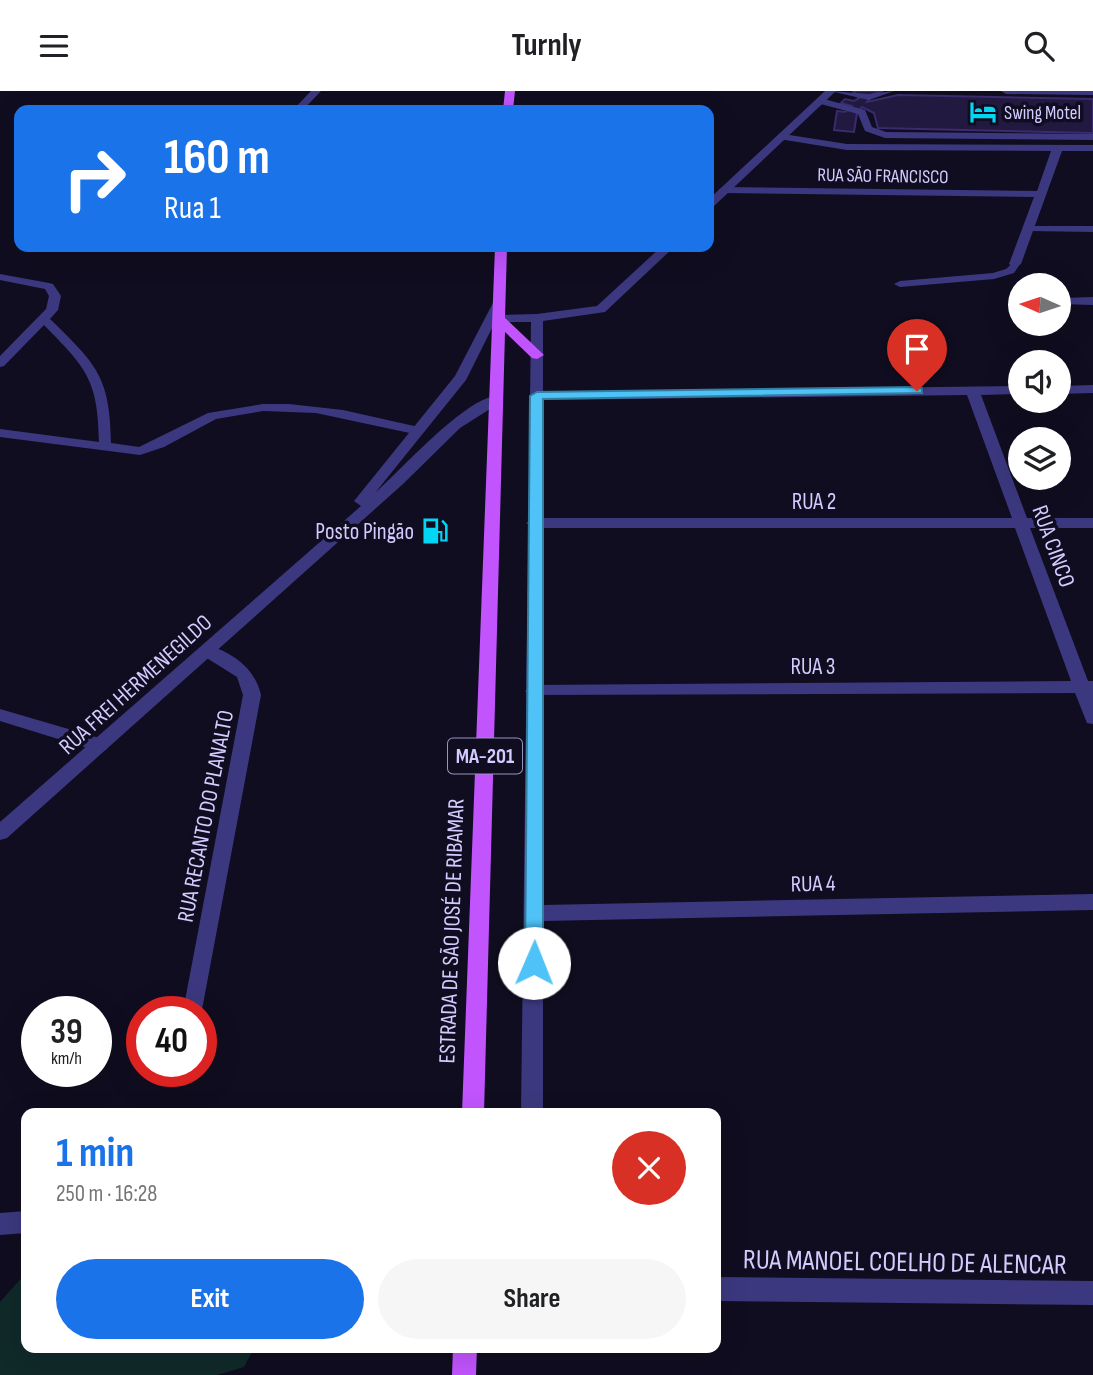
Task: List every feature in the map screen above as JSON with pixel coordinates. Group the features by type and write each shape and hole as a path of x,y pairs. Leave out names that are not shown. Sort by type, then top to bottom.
{"main road":[{"name":"ESTRADA DE SÃO JOSÉ DE RIBAMAR","path":"473,1108 501,252"},
{"path":"499,319 537,355"},
{"path":"464,1375 465,1353"}],"street":[{"path":"714,200 833,91"},
{"path":"783,137 847,147 1093,148"},
{"path":"1014,264 1058,148"},
{"name":"RUA SÃO FRANCISCO","path":"724,190 1041,194"},
{"path":"499,319 586,313 608,305 663,252"},
{"path":"1071,302 1093,301"},
{"name":"RUA FREI HERMENEGILDO","path":"298,567 359,503 419,431 472,360 499,302"},
{"path":"532,1108 537,318"},
{"path":"1071,390 1093,389"},
{"name":"RUA CINCO","path":"972,390 1021,524 1087,687 1093,718"},
{"path":"537,396 1008,390"},
{"name":"RUA FREI HERMENEGILDO","path":"0,833 398,481 449,427 476,408 496,399"},
{"name":"RUA 2","path":"534,523 1093,523"},
{"name":"RUA RECANTO DO PLANALTO","path":"195,996 252,695 250,681 243,670 208,651"},
{"name":"RUA 3","path":"534,691 1087,687"},
{"path":"0,715 100,745"},
{"name":"RUA 4","path":"535,912 1093,902"},
{"path":"0,1224 21,1222"},
{"name":"RUA MANOEL COELHO DE ALENCAR","path":"721,1289 1093,1293"}],"lane":[{"path":"303,105 316,91"},
{"path":"833,91 869,97 889,91"},
{"path":"1006,91 1093,92"},
{"path":"820,101 862,112 868,129 885,135 1093,138"},
{"path":"1028,228 1093,229"},
{"path":"900,284 994,276 1010,271 1014,264"},
{"path":"0,277 49,286 55,296 52,310 0,363"},
{"path":"44,319 96,372 105,408 104,446"},
{"path":"0,433 140,451 159,446 191,425 213,416 274,406 379,421 419,431"}],"green space":[{"path":"21,1279 21,1353 251,1353 244,1367 217,1375 0,1375 0,1302"}],"building":[{"name":"Swing Motel","path":"853,91 883,91 873,94 867,102 898,95 1093,99 1093,133 878,128 874,113 862,107 857,113 854,132 834,130 837,111 845,112 852,106 841,103 845,99 854,101 859,98"}],"place":[{"name":"Swing Motel","path":"983,112"},
{"name":"Posto Pingão","path":"435,531"}],"route":[{"path":"534,963 534,523 537,396 917,391"}]}
